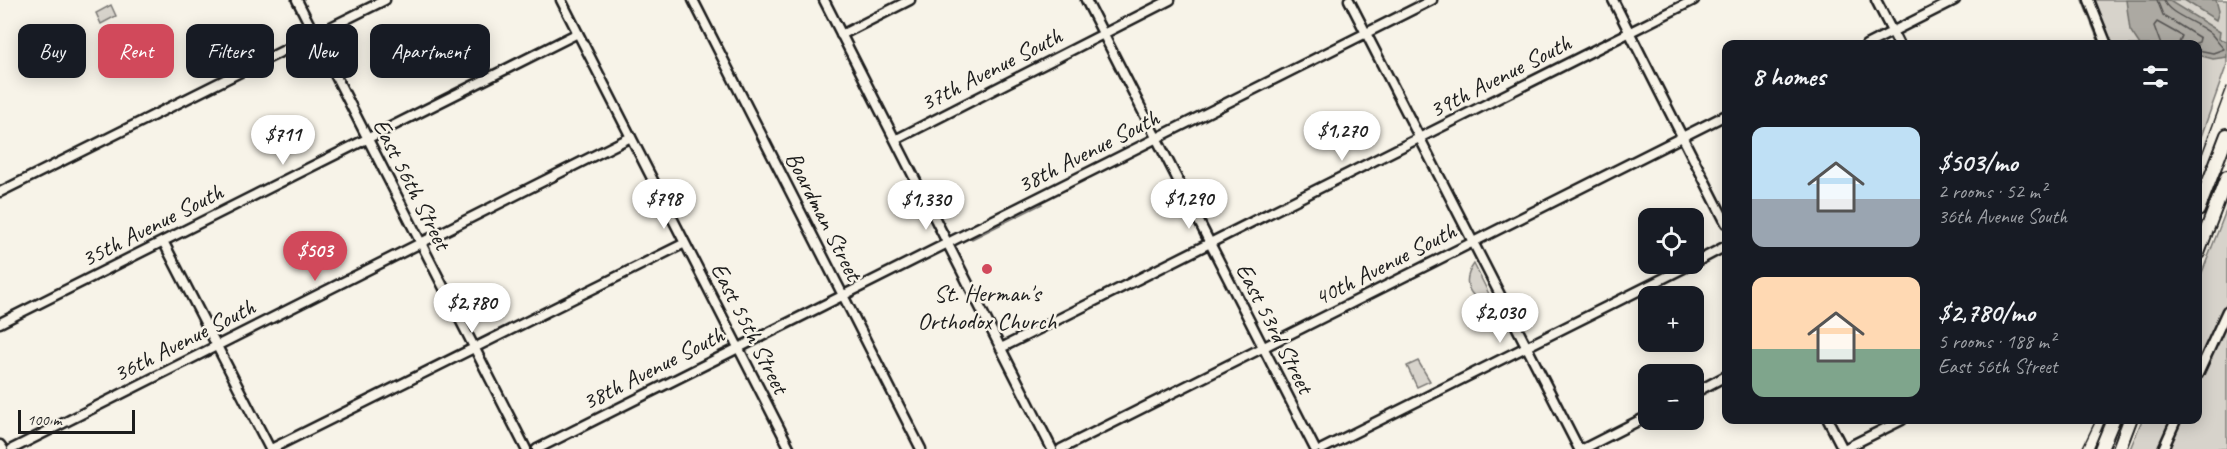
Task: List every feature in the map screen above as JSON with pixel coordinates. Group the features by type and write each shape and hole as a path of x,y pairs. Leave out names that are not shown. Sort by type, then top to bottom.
{"highway":[{"path":"2202,200 2227,135"},
{"path":"2202,243 2227,177"},
{"path":"2101,449 2112,424"},
{"path":"2119,449 2128,424"}],"street":[{"name":"East 56th Street","path":"297,0 309,24"},
{"path":"336,24 385,0"},
{"name":"East 55th Street","path":"561,0 790,449"},
{"name":"Boardman Street","path":"693,0 921,449"},
{"path":"824,0 1053,449"},
{"path":"841,35 910,0"},
{"name":"East 53rd Street","path":"1086,0 1316,449"},
{"name":"37th Avenue South","path":"895,140 1170,0"},
{"path":"1349,0 1472,242 1581,449 1638,421"},
{"name":"38th Avenue South","path":"537,449 1431,0"},
{"path":"1613,0 1722,215"},
{"name":"39th Avenue South","path":"1001,348 1694,0"},
{"path":"1876,0 1896,40"},
{"path":"1876,40 1954,0"},
{"path":"2089,0 2105,40"},
{"name":"35th Avenue South","path":"0,323 578,33"},
{"path":"0,192 286,49"},
{"name":"East 56th Street","path":"336,78 526,449"},
{"name":"40th Avenue South","path":"1061,449 1722,117"},
{"name":"36th Avenue South","path":"12,449 632,137"},
{"path":"163,241 270,449 685,243"},
{"path":"1704,258 1722,248"},
{"path":"1322,449 1673,274"},
{"path":"2202,365 2227,311"},
{"path":"1704,388 1722,378"},
{"path":"1830,424 1843,449 1894,424"},
{"path":"2163,449 2174,424"},
{"path":"0,445 3,449"}],"shaded area":[{"path":"2082,0 2227,0 2227,64 2202,134 2202,40 2098,40"},
{"path":"111,5 116,16 101,24 96,13"},
{"path":"1040,202 1042,204 972,239 971,237"},
{"path":"2227,208 2227,449 2130,449 2140,424 2202,424 2202,273"},
{"path":"1474,264 1493,302 1478,299 1470,290 1468,278"},
{"path":"1418,361 1430,381 1417,387 1407,366"}],"water":[{"path":"2126,0 2168,0 2220,32 2219,39 2227,41 2227,57 2213,59 2202,56 2202,40 2137,40 2130,30"},
{"path":"2184,0 2216,0 2219,11 2216,20"}],"tram line":[{"path":"2202,154 2227,87"},
{"path":"2082,449 2094,424"}],"place":[{"name":"St. Herman's Orthodox Church","path":"987,269"}]}
